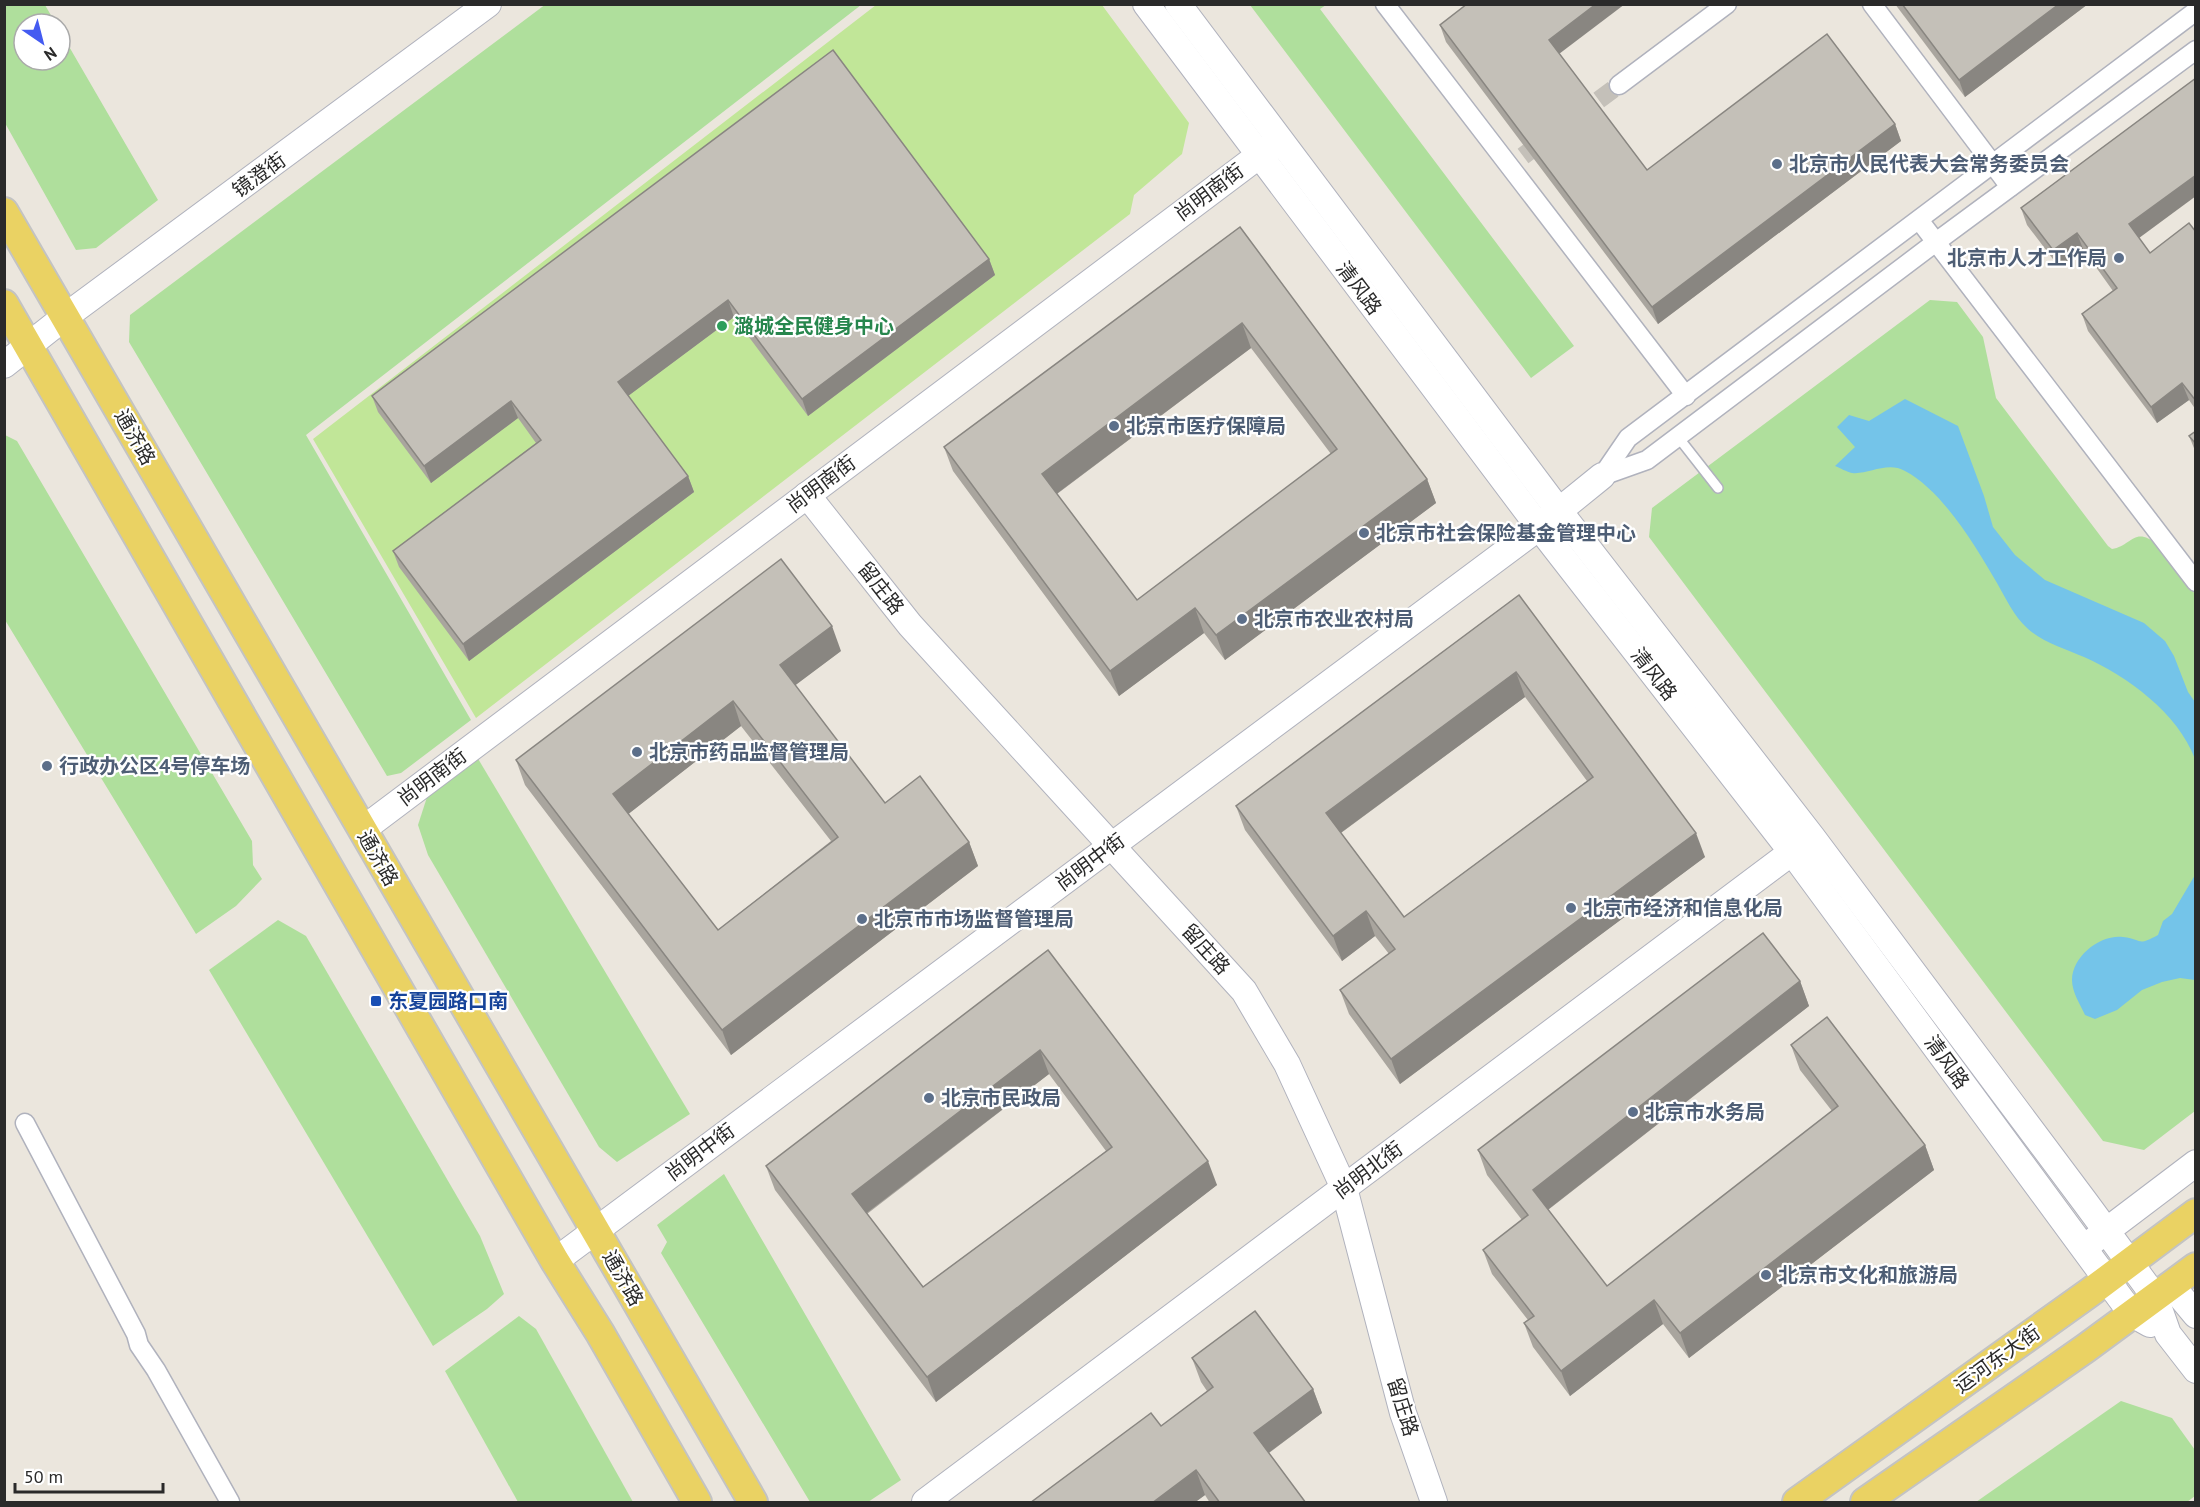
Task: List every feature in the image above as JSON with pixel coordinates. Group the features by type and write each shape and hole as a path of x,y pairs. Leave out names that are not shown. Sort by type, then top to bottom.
{"main road":[{"name":"通济路","path":"4,212 753,1503"},
{"path":"4,304 555,1261 600,1334 697,1503"},
{"name":"运河东大街","path":"1797,1503 2196,1213"},
{"name":"运河东大街","path":"1865,1503 2196,1267"}],"street":[{"name":"镜澄街","path":"4,365 66,316 488,4"},
{"name":"清风路","path":"1146,4 1539,527 1802,845 2129,1262 2163,1291 2168,1334"},
{"name":"清风路","path":"1178,4 1559,511 1802,845 2106,1280 2132,1314 2168,1334 2196,1370"},
{"path":"1385,4 1516,161 1686,396"},
{"path":"1618,85 1727,4"},
{"path":"1872,4 2010,188"},
{"path":"1602,476 1628,438 2196,11"},
{"path":"1602,476 1647,460 2196,50"},
{"name":"尚明南街","path":"362,830 1280,139"},
{"path":"1919,220 2196,582"},
{"name":"尚明中街","path":"555,1261 1539,527 1602,476"},
{"name":"留庄路","path":"807,495 910,625 1244,991 1287,1064 1344,1188 1403,1413 1434,1503"},
{"name":"尚明北街","path":"925,1503 1802,845"},
{"path":"25,1123 136,1334 139,1345 156,1370 230,1503"},
{"path":"2084,1248 2196,1163"},
{"path":"2163,1291 2196,1315"},
{"path":"2168,1334 2196,1321"}],"lane":[{"path":"1678,436 1718,488"}],"green space":[{"path":"546,4 861,5 306,435 471,720 401,773 387,776 129,342 130,315"},
{"path":"4,5 45,5 49,12 12,12 12,72 72,72 72,52 158,200 96,248 76,250 5,123"},
{"name":"潞城全民健身中心","path":"876,5 1102,5 1189,123 1182,154 1134,195 1130,214 476,718 313,439"},
{"path":"1250,5 1326,5 1320,9 1574,346 1531,378"},
{"path":"1930,300 1957,302 1983,337 1996,398 2108,546 2112,549 2119,547 2138,537 2150,539 2158,545 2195,594 2195,1111 2144,1150 2103,1141 1649,537 1652,508"},
{"path":"5,435 17,441 252,841 253,865 262,879 236,906 196,934 5,620"},
{"path":"477,757 690,1114 617,1162 599,1147 428,855 418,825 428,794"},
{"path":"278,920 306,936 480,1236 504,1294 487,1309 433,1346 209,970"},
{"path":"724,1174 901,1480 868,1502 810,1502 661,1253 667,1242 657,1225"},
{"path":"519,1316 536,1329 633,1502 518,1502 445,1371"},
{"path":"2121,1401 2172,1418 2195,1450 2195,1496 2187,1502 1976,1502"}],"water":[{"path":"1905,399 1958,426 1993,527 2015,555 2045,580 2144,623 2165,641 2174,656 2188,692 2195,702 2195,759 2177,726 2134,685 2100,665 2047,641 2022,623 1957,521 1919,480 1898,468 1852,473 1835,466 1855,447 1837,427 1849,415 1869,421"},
{"path":"2195,875 2195,980 2180,978 2162,982 2142,990 2117,1010 2095,1019 2085,1015 2072,984 2073,971 2082,955 2089,948 2106,939 2123,937 2143,941 2158,935 2163,921 2172,914"}],"building":[{"name":"北京市人民代表大会常务委员会","path":"1467,4 1596,4 1549,40 1647,170 1827,34 1895,124 1652,307 1440,25"},
{"path":"1902,4 2059,4 1959,80"},
{"path":"833,50 989,259 802,399 728,300 618,382 688,476 463,644 393,551 541,440 511,401 424,466 372,396"},
{"name":"北京市人才工作局","path":"2196,78 2196,175 2129,224 2150,253 2189,223 2196,232 2196,401 2182,383 2151,407 2082,314 2117,288 2077,233 2053,250 2021,208"},
{"path":"1240,227 1427,479 1216,635 1195,608 1110,671 944,447","holes":["1242,323 1337,449 1137,600 1042,474"]},
{"path":"2196,431 2196,444 2189,436"},
{"path":"781,559 832,626 780,665 885,803 920,776 969,842 722,1030 516,760","holes":["733,701 838,837 718,930 613,794"]},
{"path":"1519,595 1696,833 1391,1059 1340,990 1395,949 1366,911 1333,936 1236,806","holes":["1516,672 1593,777 1404,917 1326,813"]},
{"path":"1763,933 1800,981 1533,1190 1607,1286 1838,1106 1791,1045 1827,1017 1925,1145 1680,1333 1654,1300 1561,1371 1524,1323 1534,1316 1483,1250 1528,1215 1478,1150"},
{"path":"1048,950 1208,1161 927,1377 766,1166","holes":["1040,1050 1112,1147 923,1287 852,1194"]},
{"path":"1255,1311 1313,1389 1254,1433 1306,1503 1220,1503 1196,1470 1152,1503 1030,1503 1151,1413 1161,1426 1213,1387 1192,1358"}],"tunnel":[{"path":"1577,116 1619,85"},
{"path":"1523,156 1547,138"}],"place":[{"name":"北京市人民代表大会常务委员会","path":"1777,164"},
{"name":"北京市人才工作局","path":"2119,258"},
{"name":"潞城全民健身中心","path":"722,326"},
{"name":"北京市医疗保障局","path":"1114,426"},
{"name":"北京市社会保险基金管理中心","path":"1364,533"},
{"name":"北京市农业农村局","path":"1242,619"},
{"name":"北京市药品监督管理局","path":"637,752"},
{"name":"行政办公区4号停车场","path":"47,766"},
{"name":"北京市经济和信息化局","path":"1571,908"},
{"name":"北京市市场监督管理局","path":"862,919"},
{"name":"东夏园路口南","path":"376,1001"},
{"name":"北京市民政局","path":"929,1098"},
{"name":"北京市水务局","path":"1633,1112"},
{"name":"北京市文化和旅游局","path":"1766,1275"}]}
